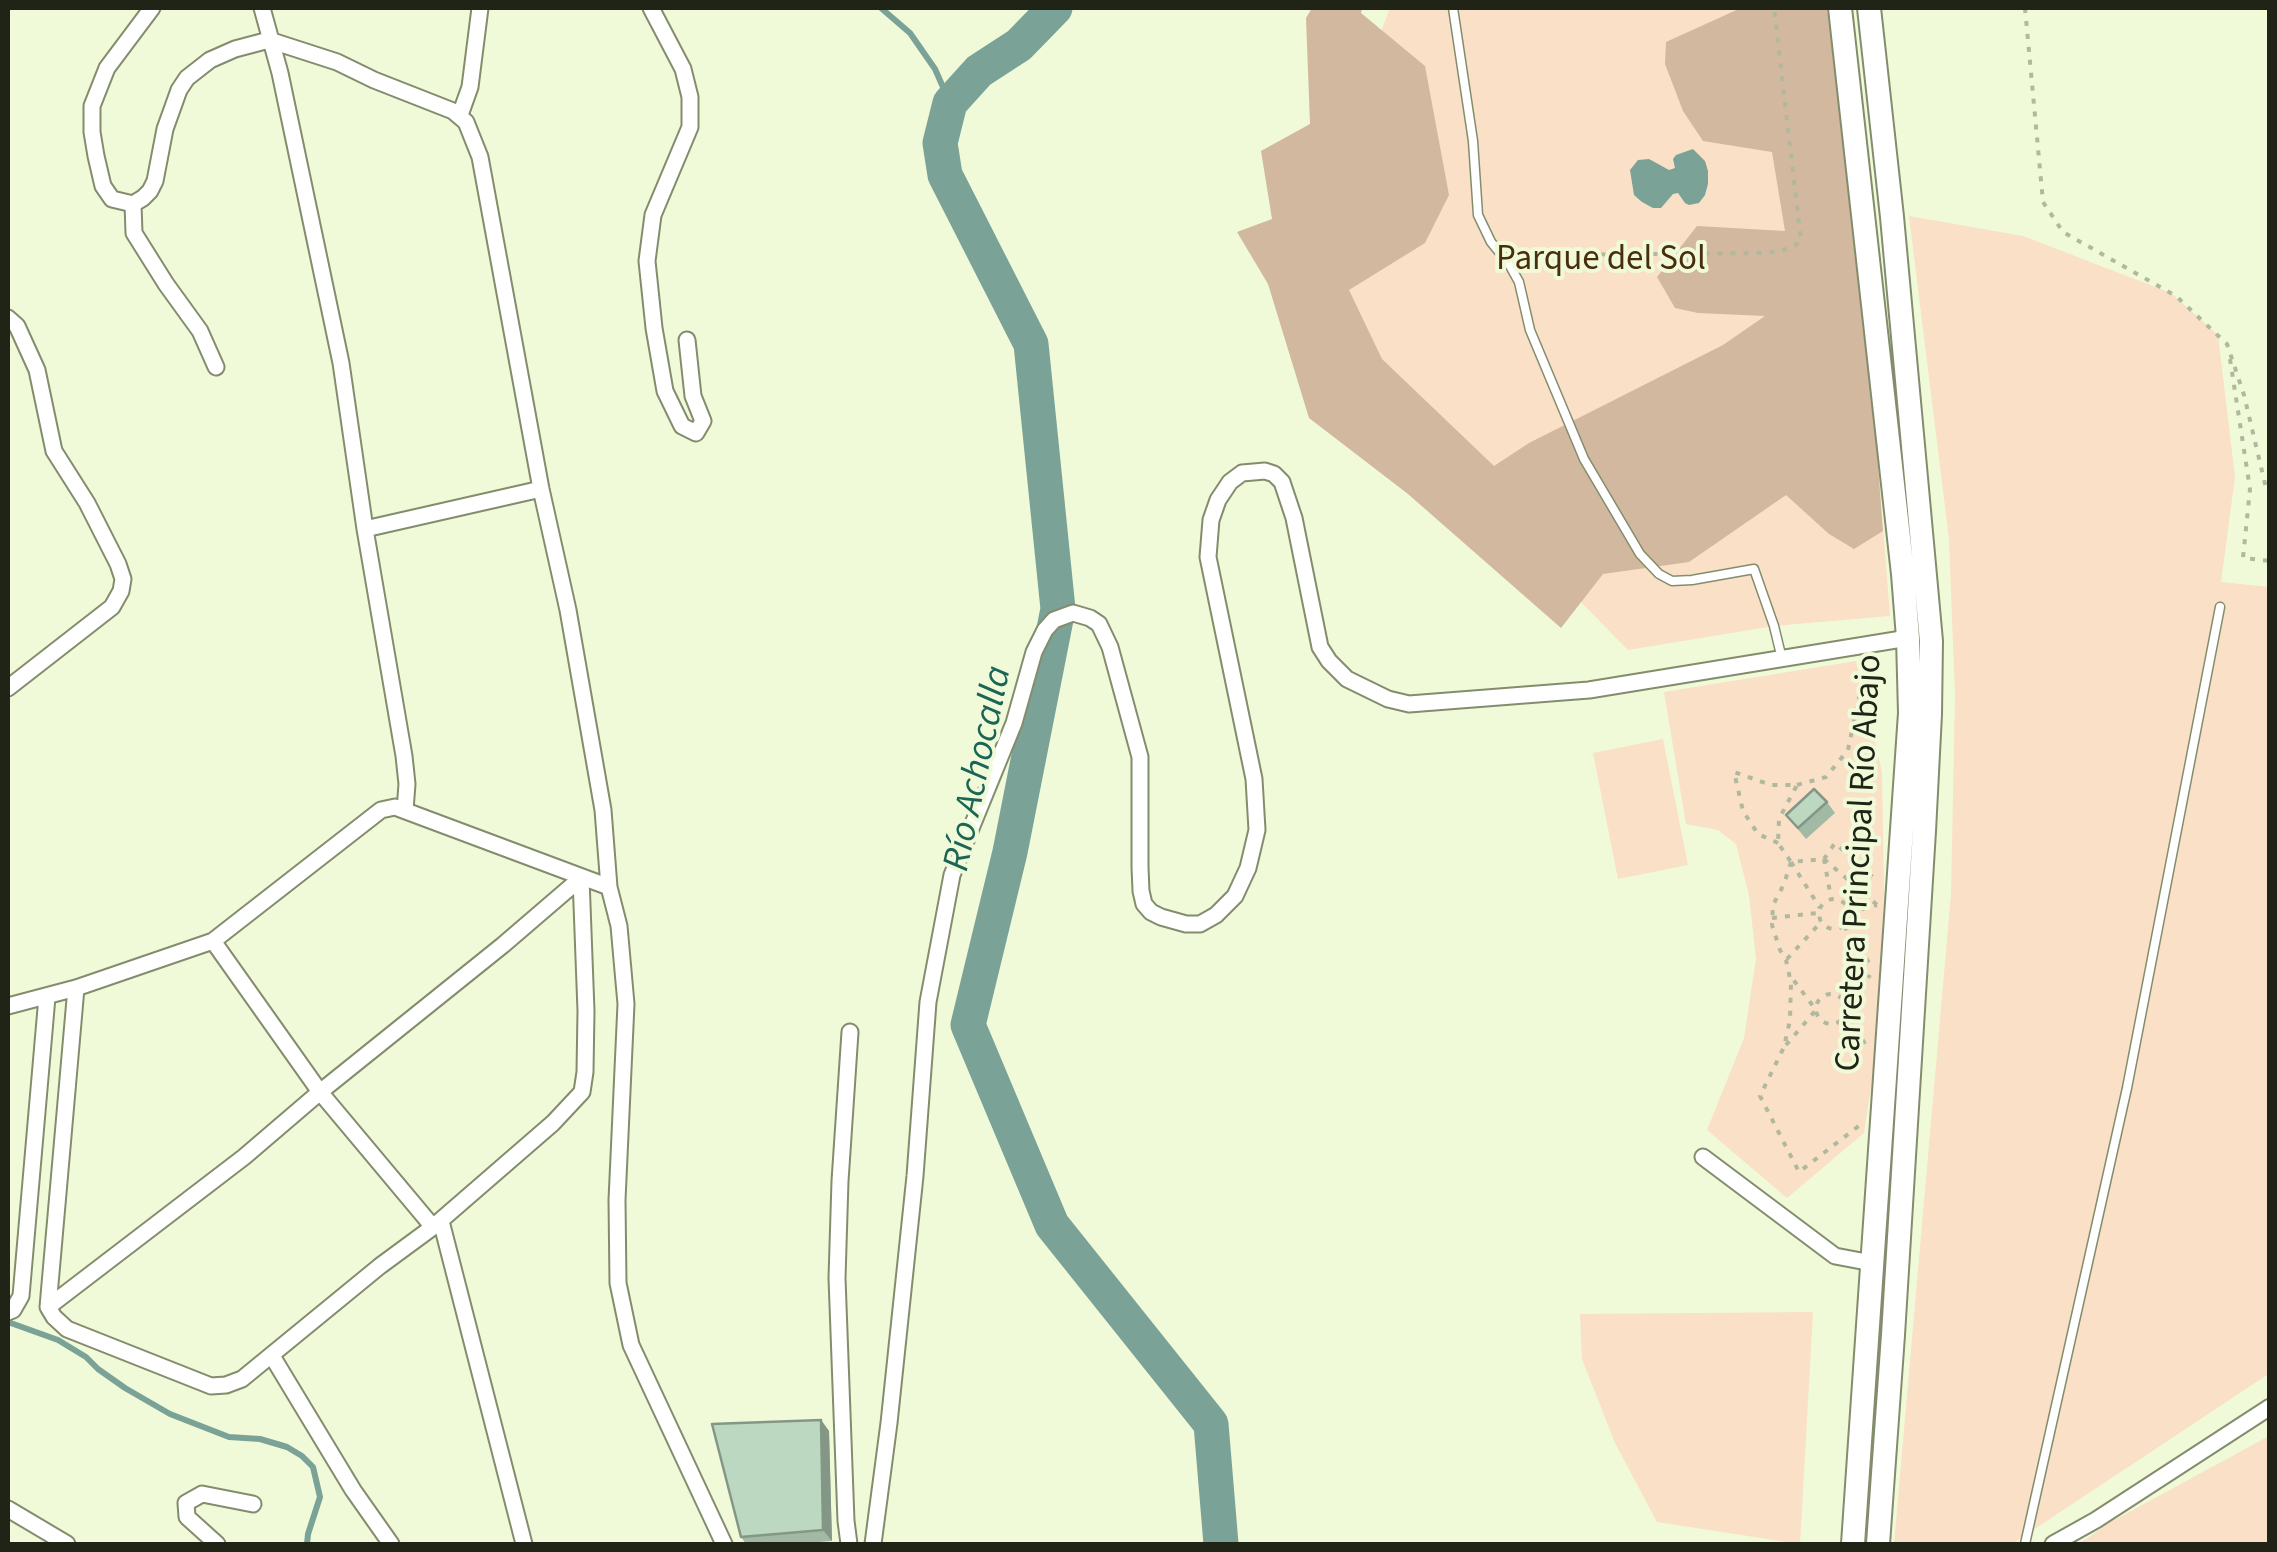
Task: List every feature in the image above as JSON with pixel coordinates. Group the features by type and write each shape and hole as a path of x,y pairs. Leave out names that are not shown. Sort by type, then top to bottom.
{"main road":[{"name":"Carretera Principal Río Abajo","path":"1840,8 1903,574 1920,640 1909,680 1904,810 1853,1544"},
{"name":"Carretera Principal Río Abajo","path":"1869,8 1892,218 1920,640 1930,714 1878,1544"}],"street":[{"path":"152,8 107,68 92,106 92,132 103,186 112,199 133,204 143,198 155,181 165,129 187,78 210,60 269,40 336,62 460,116 480,157 541,489 568,610 604,810 609,887 619,926 626,1004 616,1200 618,1283 631,1345 724,1544"},
{"path":"262,8 280,73 341,362 404,756 404,810"},
{"path":"460,116 470,87 480,8"},
{"path":"652,8 683,69 690,97 690,127 653,215 647,260 652,311 664,391 682,426 696,434 703,422 693,396 687,340"},
{"path":"133,204 134,233 200,331 216,368"},
{"path":"8,318 17,326 37,370 54,452 87,503 123,580 112,607 8,688"},
{"path":"873,1544 890,1423 928,1002 952,874 1014,724 1034,652 1054,620 1080,614 1099,624 1110,647 1140,757 1140,891 1152,912 1186,924 1200,924 1216,915 1235,896 1248,868 1257,830 1254,779 1208,556 1211,520 1218,500 1242,473 1264,471 1282,482 1294,518 1320,647 1328,662 1347,679 1388,699 1409,704 1589,690 1920,640"},
{"path":"366,529 541,489"},
{"path":"8,1006 76,988 213,941 381,810 396,807 609,887"},
{"path":"48,1307 244,1157 581,878"},
{"path":"76,988 48,1307 67,1329 211,1386 226,1386 272,1356 437,1224 553,1123 582,1092 586,1012 581,878"},
{"path":"213,941 320,1092 437,1224 524,1544"},
{"path":"8,1312 22,1296 47,996"},
{"path":"849,1544 838,1278 850,1032"},
{"path":"1703,1157 1836,1256 1872,1262"},
{"path":"272,1356 353,1490 391,1544"},
{"path":"2053,1544 2270,1407"},
{"path":"217,1544 186,1517 186,1502 202,1494 252,1504"},
{"path":"8,1508 67,1544"}],"lane":[{"path":"1453,8 1473,141 1478,215 1491,242 1519,282 1530,330 1584,460 1640,554 1658,574 1672,581 1692,580 1754,569 1782,659"},
{"path":"2026,1544 2126,1088 2220,607"}],"path":[{"path":"1508,264 1538,255 1768,253 1792,248 1801,240 1774,8"},
{"path":"2025,8 2043,202 2063,232 2176,296 2227,344 2244,395 2266,488 2270,485"},
{"path":"2227,344 2250,489 2243,558 2270,561"},
{"path":"1786,960 1821,922 1820,910 1778,844 1758,834 1743,811 1734,772 1770,786 1797,785 1826,777 1848,750 1862,688 1909,680"},
{"path":"1778,844 1780,818 1797,785"},
{"path":"1791,862 1824,858 1836,843 1878,882 1877,905"},
{"path":"1824,858 1832,899"},
{"path":"1824,858 1877,905"},
{"path":"1791,862 1773,905 1772,918 1789,974 1790,1020 1784,1046 1760,1096 1798,1172 1860,1125"},
{"path":"1772,918 1820,910 1832,899"},
{"path":"1821,922 1834,930 1844,926 1849,918 1846,904 1832,899"},
{"path":"1849,913 1877,905"},
{"path":"1844,926 1874,970"},
{"path":"1873,986 1874,954"},
{"path":"1789,974 1820,1019 1833,1024 1842,1020 1874,970"},
{"path":"1784,1046 1816,1010 1822,997 1832,994 1841,998 1870,1052 1871,1036"}],"green space":[{"name":"Parque del Sol","path":"1390,8 1827,8 1868,336 1890,616 1774,626 1628,650 1268,284"},
{"path":"1909,216 2023,236 2171,293 2218,335 2235,477 2221,582 2270,587 2270,1373 2012,1544 1894,1544 1951,894 1955,696 1949,539"},
{"path":"1856,661 1882,772 1884,892 1877,1047 1864,1133 1787,1198 1707,1130 1744,1038 1756,959 1749,895 1736,844 1718,830 1686,824 1664,692"},
{"path":"1663,739 1688,865 1618,879 1593,753"},
{"path":"1813,1312 1800,1544 1657,1522 1615,1443 1582,1359 1580,1314"},
{"path":"2269,1436 2269,1544 2079,1544 2107,1524"}],"shaded area":[{"path":"1312,8 1362,8 1361,13 1425,66 1449,195 1425,243 1349,290 1382,359 1494,466 1529,443 1723,345 1765,316 1675,308 1657,277 1697,226 1785,231 1772,152 1703,141 1683,111 1665,64 1666,42 1741,8 1827,8 1868,335 1883,531 1854,549 1829,534 1786,495 1689,562 1603,574 1561,628 1408,494 1309,418 1268,284 1237,232 1272,219 1261,151 1310,124 1306,18"}],"water":[{"path":"1693,149 1705,161 1708,171 1705,195 1699,203 1689,205 1678,193 1661,208 1653,208 1634,195 1630,170 1638,160 1649,159 1669,170 1675,168 1676,155"}],"building":[{"path":"1814,789 1827,802 1798,828 1786,815"},
{"path":"821,1420 823,1530 741,1537 712,1424"}],"waterway":[{"path":"881,8 910,33 935,69 950,103"},
{"name":"Río Achocalla","path":"1055,8 1019,45 979,71 950,103 940,143 945,175 1031,344 1058,609 1010,852 968,1025 1052,1225 1211,1424 1221,1544"},
{"path":"8,1322 58,1340 125,1388 170,1414 229,1437 260,1439 302,1456 313,1467 320,1497 307,1544"}]}
